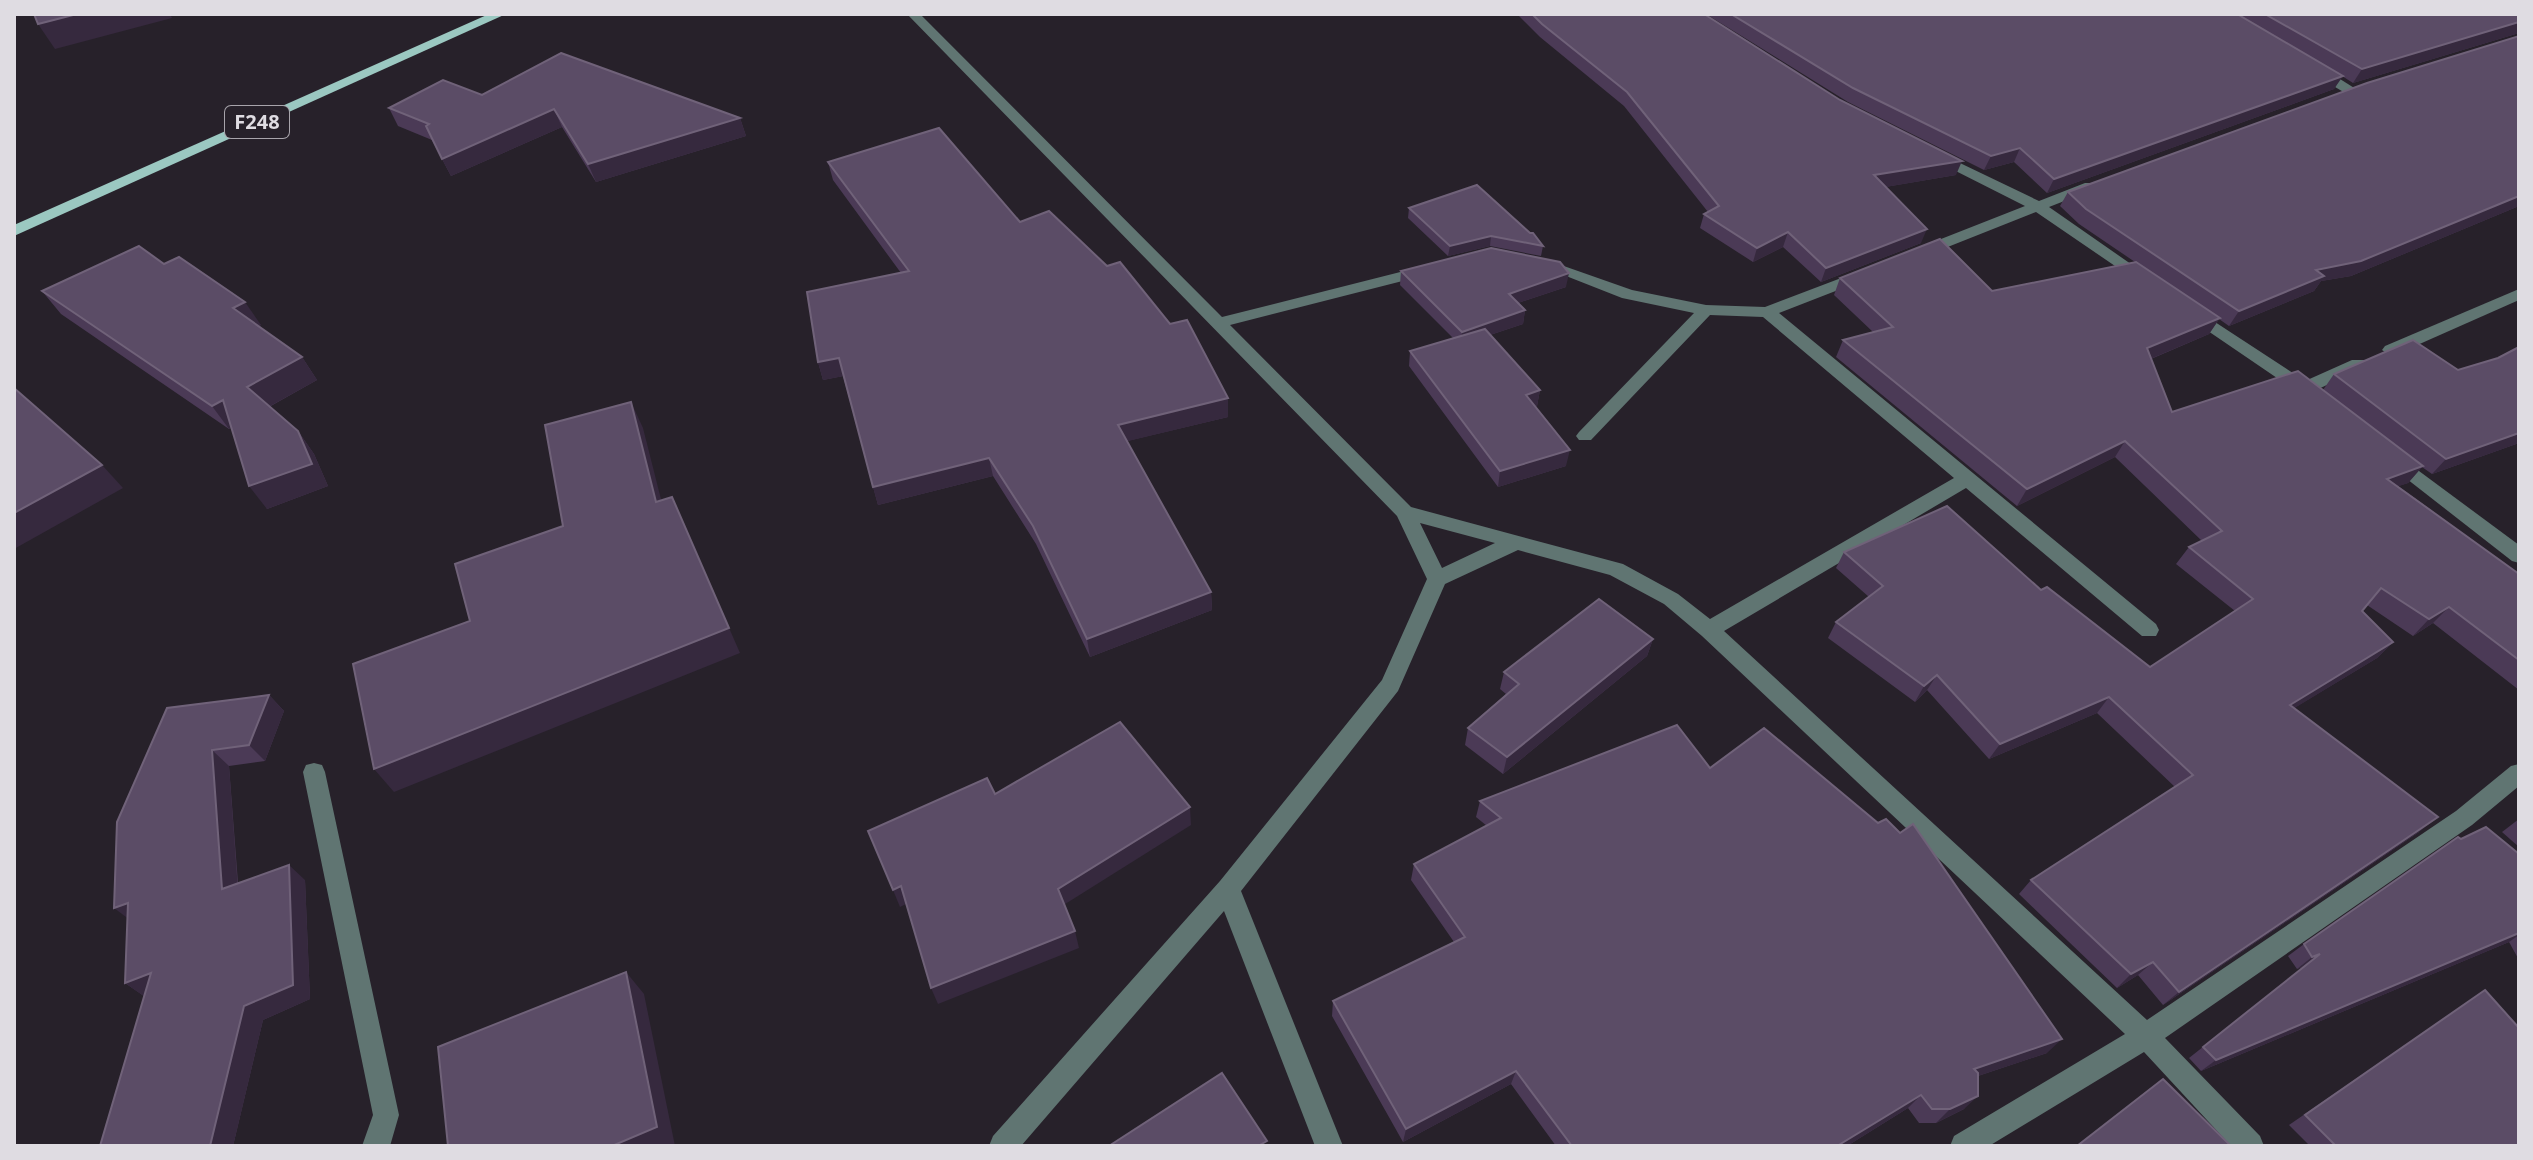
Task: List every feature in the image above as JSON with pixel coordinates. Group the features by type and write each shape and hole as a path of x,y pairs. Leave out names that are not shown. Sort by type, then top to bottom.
{"main road":[{"name":"F248","path":"14,231 500,14"}],"street":[{"path":"913,14 1405,512 1437,579"},
{"path":"2299,60 2352,91"},
{"path":"2337,96 2367,86"},
{"path":"1926,150 2037,206 2152,284"},
{"path":"1909,256 2112,178"},
{"path":"1527,261 1552,265 1628,294 1706,310 1767,312 1881,268"},
{"path":"1218,323 1444,266"},
{"path":"2177,301 2310,393 2519,294"},
{"path":"1585,436 1706,310"},
{"path":"1767,312 2149,630"},
{"path":"2388,453 2519,556"},
{"path":"1709,630 1967,479"},
{"path":"1405,512 1616,569 1671,599 1709,630 2146,1036 2250,1146"},
{"path":"1003,1146 1228,889 1390,685 1437,579 1516,542"},
{"path":"314,772 386,1115 376,1146"},
{"path":"1964,1146 2146,1036 2464,818 2519,773"},
{"path":"2464,818 2486,836"},
{"path":"1228,889 1329,1146"}],"building":[{"path":"34,14 77,14 38,24"},
{"path":"1532,14 1704,14 1840,100 1962,161 1874,175 1927,229 1826,268 1788,232 1757,248 1704,214 1719,206 1627,92"},
{"path":"1731,14 2237,14 2343,76 2054,179 2020,148 1991,156 1853,88"},
{"path":"2265,14 2519,14 2519,22 2362,69"},
{"path":"2519,36 2519,196 2361,261 2316,270 2324,276 2239,311 2086,209 2068,192 2367,83"},
{"path":"561,53 740,118 588,164 554,109 442,159 426,126 429,124 389,108 443,80 482,95"},
{"path":"939,128 1020,222 1049,211 1107,266 1120,262 1170,324 1187,320 1228,398 1118,425 1211,592 1087,639 1033,526 989,458 873,487 839,358 818,362 807,292 909,271 828,162"},
{"path":"1477,185 1533,233 1543,246 1491,236 1450,246 1409,208"},
{"path":"1940,239 1992,291 2136,262 2220,318 2147,348 2172,412 2298,371 2423,466 2387,479 2519,574 2519,660 2449,607 2429,619 2381,588 2362,611 2393,642 2290,705 2438,817 2179,992 2153,962 2131,974 2031,880 2193,775 2109,697 2000,744 1937,675 1924,686 1836,622 1883,586 1844,552 1947,506 2041,590 2047,587 2150,667 2253,599 2189,547 2222,531 2125,441 2027,489 1843,340 1893,327 1840,278"},
{"path":"139,246 164,264 179,257 245,302 233,308 302,357 247,387 298,431 312,464 249,486 223,400 212,406 42,291"},
{"path":"1491,248 1560,262 1569,273 1509,294 1525,310 1462,332 1401,271"},
{"path":"1485,329 1540,390 1526,395 1570,450 1500,471 1410,351"},
{"path":"2413,340 2458,370 2498,358 2519,347 2519,433 2446,459 2334,374"},
{"path":"14,388 102,465 14,513"},
{"path":"631,402 656,502 672,497 729,628 374,769 353,664 470,621 455,564 563,526 545,425"},
{"path":"1599,599 1653,639 1507,757 1468,728 1519,684 1504,672"},
{"path":"269,695 249,745 212,750 222,889 289,865 293,985 244,1006 210,1146 100,1146 151,973 125,983 128,903 114,908 117,822 167,708"},
{"path":"1120,722 1190,807 1058,889 1075,931 931,988 901,886 893,890 868,831 987,778 995,794"},
{"path":"1677,725 1710,768 1764,728 1878,823 1886,819 1900,833 1913,824 2062,1039 1974,1069 1978,1073 1978,1096 1950,1109 1932,1109 1921,1095 1837,1146 1572,1146 1516,1071 1406,1129 1333,1001 1465,937 1414,864 1501,818 1480,801"},
{"path":"2486,827 2519,854 2519,933 2216,1060 2203,1047 2320,954 2312,957 2304,944 2458,837 2461,839"},
{"path":"626,972 657,1127 612,1146 448,1146 438,1047"},
{"path":"2485,990 2519,1028 2519,1146 2336,1146 2305,1115"},
{"path":"1222,1073 1267,1141 1258,1146 1109,1146"},
{"path":"2163,1079 2231,1146 2077,1146"}]}
